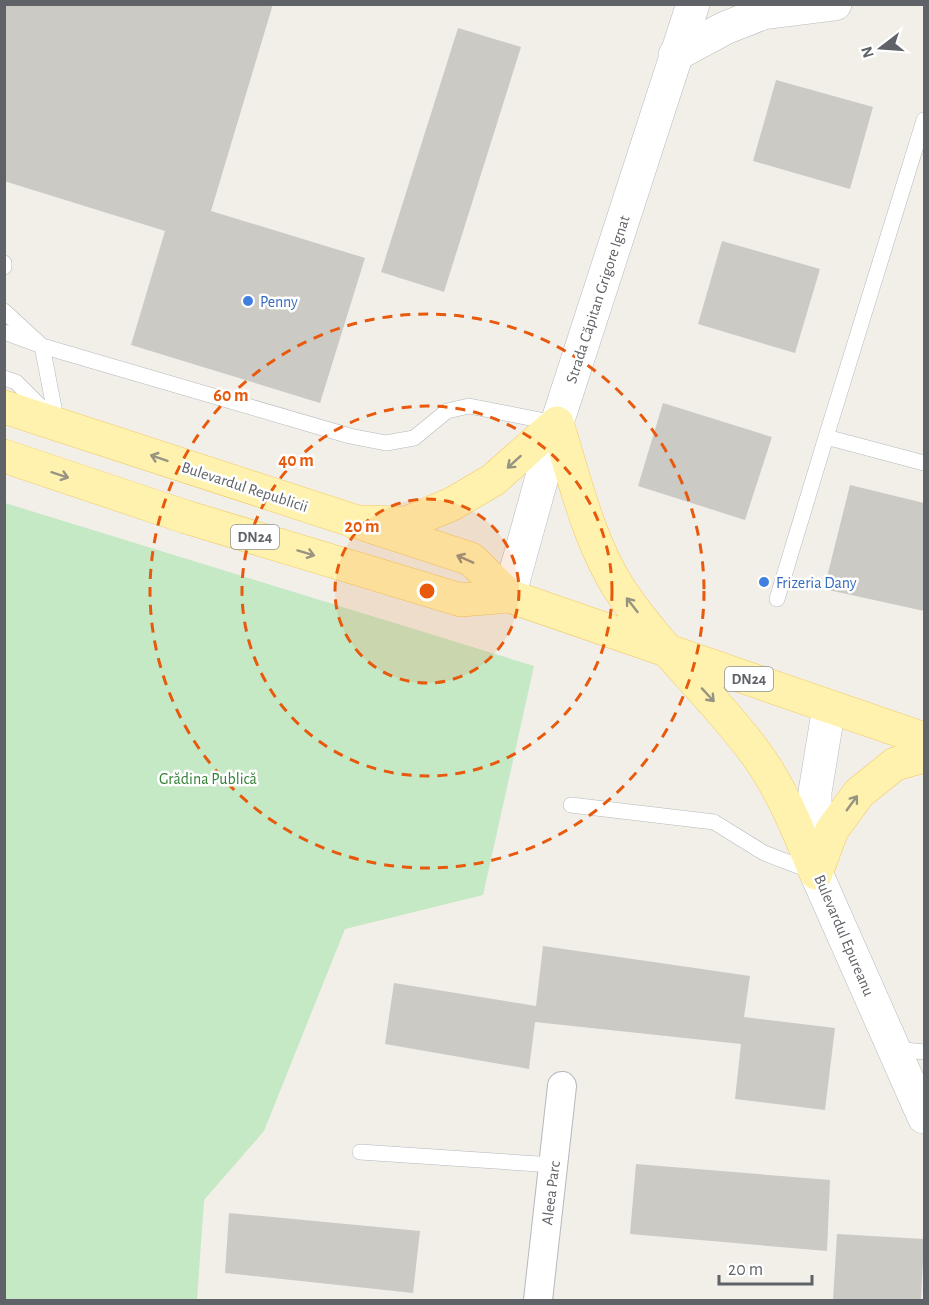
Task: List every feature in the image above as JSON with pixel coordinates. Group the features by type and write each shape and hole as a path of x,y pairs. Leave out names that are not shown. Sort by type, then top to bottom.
{"main road":[{"name":"Strada Căpitan Grigore Ignat","path":"509,596 557,423 693,4"},
{"path":"675,56 726,28 763,13 835,4"},
{"name":"Bulevardul Republicii","path":"4,407 471,560 509,596 924,739"},
{"path":"354,522 407,523 452,504 493,480 557,423 593,539 620,589 668,652 718,706 758,757 791,813 816,873"},
{"name":"Bulevardul Republicii","path":"4,456 186,517 461,600 509,596"},
{"name":"Bulevardul Epureanu","path":"829,707 815,792 816,873 910,1051 924,1117"},
{"path":"816,873 832,830 859,793 895,764 924,756"}],"street":[{"name":"Aleea Parc","path":"538,1300 562,1086"}],"lane":[{"path":"777,598 924,120"},
{"path":"4,311 42,346 57,423"},
{"path":"4,332 42,346 350,436 386,443 414,438 447,411 469,406 557,423"},
{"path":"4,378 16,382 57,423"},
{"path":"826,437 924,463"},
{"path":"571,805 714,822 764,853 816,873"},
{"path":"360,1152 554,1165"}],"green space":[{"name":"Grădina Publică","path":"5,503 534,666 483,895 345,929 264,1131 204,1200 197,1300 5,1300"}],"building":[{"path":"4,4 273,4 211,211 365,258 320,403 131,345 165,231 4,181"},
{"path":"458,28 521,47 444,292 381,272"},
{"path":"776,80 873,107 850,189 753,161"},
{"path":"722,241 820,269 795,353 698,324"},
{"path":"663,403 772,437 745,520 638,486"},
{"path":"850,485 924,503 924,611 824,589"},
{"path":"543,946 750,976 744,1017 835,1028 825,1110 735,1099 741,1044 535,1022 529,1069 385,1044 394,983 536,1006"},
{"path":"636,1164 830,1180 827,1251 630,1234"},
{"path":"229,1213 420,1231 413,1293 225,1273"},
{"path":"837,1234 924,1239 921,1300 833,1300"}],"place":[{"name":"Penny","path":"248,301"},
{"name":"Frizeria Dany","path":"764,582"}]}
